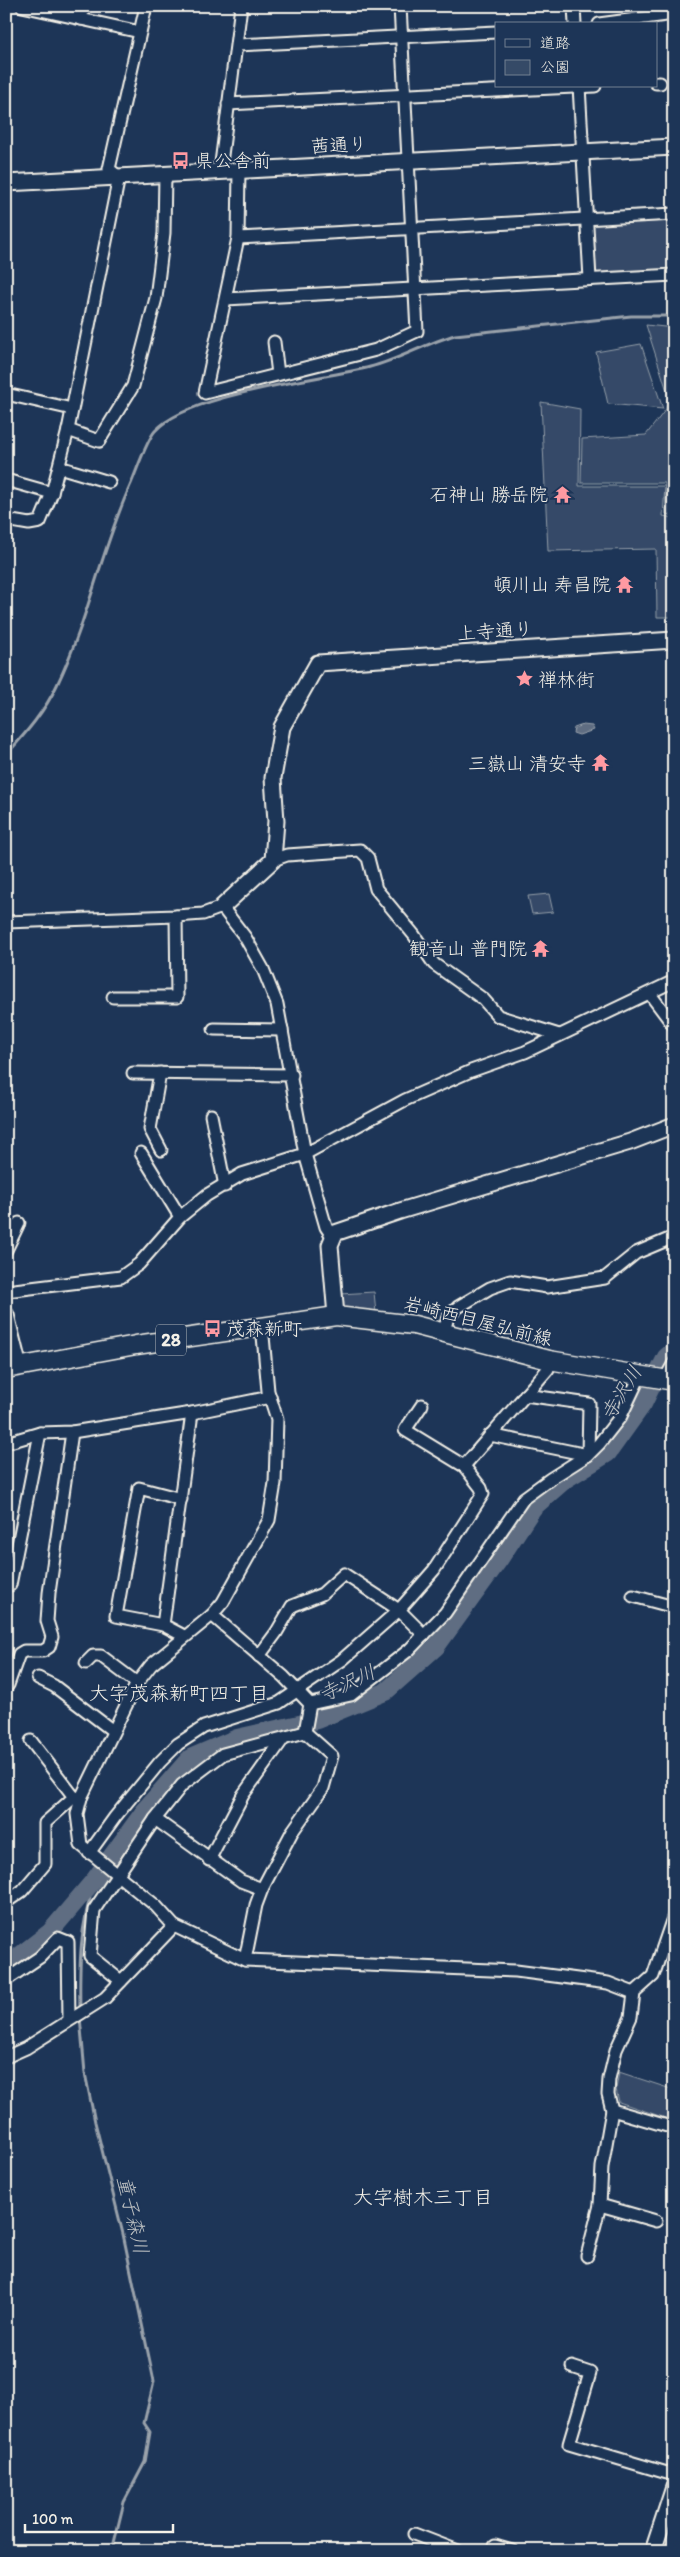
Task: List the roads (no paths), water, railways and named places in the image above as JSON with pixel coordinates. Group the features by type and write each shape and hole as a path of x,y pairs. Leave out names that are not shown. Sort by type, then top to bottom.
{"main road":[{"name":"岩崎西目屋弘前線","path":"13,1368 262,1325 336,1316 388,1321 444,1331 549,1360 656,1378"}],"street":[{"path":"22,6 140,32"},
{"path":"81,19 84,6"},
{"path":"6,520 29,524 40,522 52,493 68,430 119,177 109,169 146,6"},
{"path":"220,171 228,104 238,46 241,6"},
{"path":"239,170 238,238 205,393 376,350 417,331 400,6"},
{"path":"574,6 576,22"},
{"path":"614,22 674,14"},
{"path":"238,46 495,32"},
{"path":"228,104 560,88"},
{"path":"579,88 590,279"},
{"name":"茜通り","path":"6,183 674,147"},
{"path":"68,430 99,441 133,386 156,298 164,233 165,174"},
{"path":"238,238 674,214"},
{"path":"226,298 674,275"},
{"path":"274,342 278,374"},
{"path":"6,394 72,409"},
{"path":"59,467 109,482"},
{"path":"6,480 52,493"},
{"name":"上寺通り","path":"273,860 276,821 274,778 282,727 318,663 674,640"},
{"path":"6,922 203,914 222,907 273,860 287,855 360,850 368,858 376,889 414,935 434,964 483,999 498,1016 559,1035"},
{"path":"222,907 245,936 263,969 277,1004 292,1075 293,1100 304,1154 326,1227 332,1236 330,1246 336,1316"},
{"path":"113,997 177,997 176,916"},
{"path":"6,1291 121,1278 139,1264 180,1217 207,1195 225,1186 242,1174 304,1154 405,1100 470,1071 525,1052 674,981"},
{"path":"650,994 674,1026"},
{"path":"214,1029 282,1030"},
{"path":"133,1073 292,1075"},
{"path":"160,1073 150,1128 161,1150"},
{"path":"211,1115 225,1186"},
{"path":"332,1236 340,1231 400,1211 630,1142 674,1125"},
{"path":"141,1153 180,1217"},
{"path":"6,1250 19,1224"},
{"path":"444,1331 448,1317 458,1306 490,1288 510,1281 547,1287 605,1278 636,1253 674,1237"},
{"path":"6,1315 13,1368"},
{"path":"6,1902 22,1890 45,1864 45,1823 78,1797 137,1683 150,1665 212,1615 223,1602 269,1520 275,1483 277,1418 270,1396 262,1325"},
{"path":"464,1466 548,1369 549,1360"},
{"path":"309,1706 351,1695 409,1650 445,1613 524,1498 588,1456 656,1378 674,1363"},
{"path":"525,1395 589,1404 588,1456"},
{"path":"6,1443 40,1433 72,1432 192,1413 270,1396"},
{"path":"91,1855 126,1803 160,1762 178,1744 204,1728 279,1703 342,1660 398,1610 434,1570 483,1494 481,1488 464,1466 405,1430 422,1405"},
{"path":"163,1625 182,1498 192,1413"},
{"path":"8,1685 19,1654 24,1651 43,1651 49,1647 52,1637 47,1621 49,1593 72,1432"},
{"path":"10,1585 40,1433"},
{"path":"490,1435 588,1456"},
{"path":"182,1498 139,1488 116,1616 163,1625 184,1636"},
{"path":"259,1656 276,1633 292,1606 322,1594 344,1574 398,1610 424,1634"},
{"path":"633,1596 674,1606"},
{"path":"212,1615 297,1690 309,1706 306,1730"},
{"path":"86,1663 93,1656 101,1656 137,1683"},
{"path":"38,1678 54,1686 113,1731"},
{"path":"121,1980 90,1956 94,1910 114,1873 182,1785 223,1754 283,1739 306,1730"},
{"path":"245,1960 256,1905 262,1889 292,1832 323,1788 332,1756 306,1730"},
{"path":"209,1860 243,1795 283,1739"},
{"path":"31,1741 78,1797 78,1829 82,1845 91,1855 156,1906 174,1926 245,1960 516,1971 608,1983 634,1993"},
{"path":"155,1819 241,1882 262,1889"},
{"path":"587,2256 600,2205 602,2167 612,2110 608,2094 609,2079 616,2050 631,2018 634,1993 653,1976 674,1915"},
{"path":"6,2057 26,2048 105,1998 174,1926"},
{"path":"6,1980 40,1956 58,1938 68,1942 71,2019"},
{"path":"612,2110 674,2128"},
{"path":"600,2205 656,2221"},
{"path":"572,2367 590,2373 569,2444 667,2473 674,2470"},
{"path":"652,2551 674,2486"},
{"path":"414,2534 458,2551"},
{"path":"495,2546 512,2551"}],"waterway":[{"path":"6,755 41,713 57,685 68,661 120,510 145,449 155,431 172,418 225,397 381,364 455,335 631,316 674,316"},
{"name":"寺沢川","path":"6,1966 50,1932 95,1879 148,1806 190,1758 237,1738 317,1720 385,1692 436,1647 499,1560 533,1508 566,1479 608,1453 643,1404 666,1357 674,1350"},
{"name":"童子森川","path":"80,2011 83,1929 95,1879"},
{"name":"童子森川","path":"80,2017 85,2073 95,2122 123,2234 154,2381 144,2423 150,2432 145,2462 124,2502 112,2551"}],"place":[{"name":"県公舎前","path":"181,160"},
{"name":"石神山 勝岳院","path":"562,494"},
{"name":"頓川山 寿昌院","path":"625,584"},
{"name":"禅林街","path":"524,679"},
{"name":"三嶽山 清安寺","path":"600,763"},
{"name":"観音山 普門院","path":"541,948"},
{"name":"茂森新町","path":"212,1328"}],"district":[{"name":"大字茂森新町四丁目","path":"179,1693"},
{"name":"大字樹木三丁目","path":"423,2197"}]}
